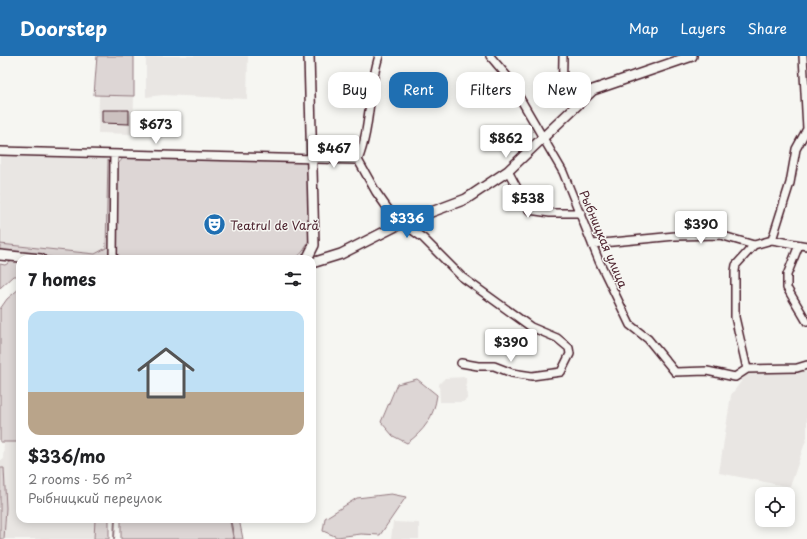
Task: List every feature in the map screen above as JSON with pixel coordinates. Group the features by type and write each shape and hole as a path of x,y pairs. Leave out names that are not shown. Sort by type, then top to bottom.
{"street":[{"path":"309,56 314,245 310,255"},
{"path":"358,160 363,149 371,92 379,56"},
{"name":"Рыбницкая улица","path":"490,56 507,76 563,172 581,213 592,244 630,325 648,339 675,372 707,371 735,377 747,369"},
{"path":"563,56 563,72"},
{"path":"591,92 604,85 692,56"},
{"path":"772,240 790,183 796,149 807,129 803,56"},
{"path":"316,262 356,248 402,223 466,200 508,171 544,139 573,108"},
{"path":"0,151 358,160"},
{"path":"113,255 114,154"},
{"path":"358,160 376,192 402,223 423,238 462,277 501,307 531,327 567,345 570,354 561,372 532,376 512,374 494,366 478,366 461,363"},
{"path":"508,171 529,210 550,213 581,213"},
{"path":"592,244 675,236 720,235 754,245 772,240 803,245 787,275 787,288 807,322"},
{"path":"754,245 736,265 735,271 735,317 747,369 797,368 807,365"},
{"path":"0,254 16,256"}],"shaded area":[{"path":"97,56 134,56 134,96 94,95"},
{"path":"146,56 248,56 247,99 163,95 146,97"},
{"path":"99,95 134,96 133,134 98,133"},
{"path":"0,155 105,158 108,160 106,248 95,254 0,244"},
{"path":"123,158 304,161 307,165 310,236 306,246 300,255 119,255 116,252 118,164"},
{"path":"108,160 111,162 110,251 108,255 28,255 0,252 0,244 95,254 106,248"},
{"path":"16,260 16,276 13,276 0,288 0,264 5,265"},
{"path":"16,291 16,442 0,442 0,309 7,299"},
{"path":"804,371 807,373 807,437 790,487 719,473 731,395 748,372"},
{"path":"466,377 467,399 463,402 440,402 439,384 445,378"},
{"path":"417,379 437,395 436,403 427,423 418,434 407,443 393,436 381,422 397,384"},
{"path":"4,442 16,442 16,523 95,523 94,539 0,539 0,460 3,460"},
{"path":"0,468 4,468 6,508 4,539 0,539"},
{"path":"391,494 406,497 380,535 361,534 337,537 323,531 325,518 357,498"},
{"path":"393,522 419,523 419,539 391,539"},
{"path":"95,523 109,523 109,539 94,539"},
{"path":"121,523 240,523 243,539 121,539"}],"building":[{"path":"102,110 129,110 129,124 102,123"}],"waterway":[{"path":"114,539 115,523"},
{"path":"231,523 234,539"}],"place":[{"name":"Teatrul de Vară","path":"215,225"}]}
